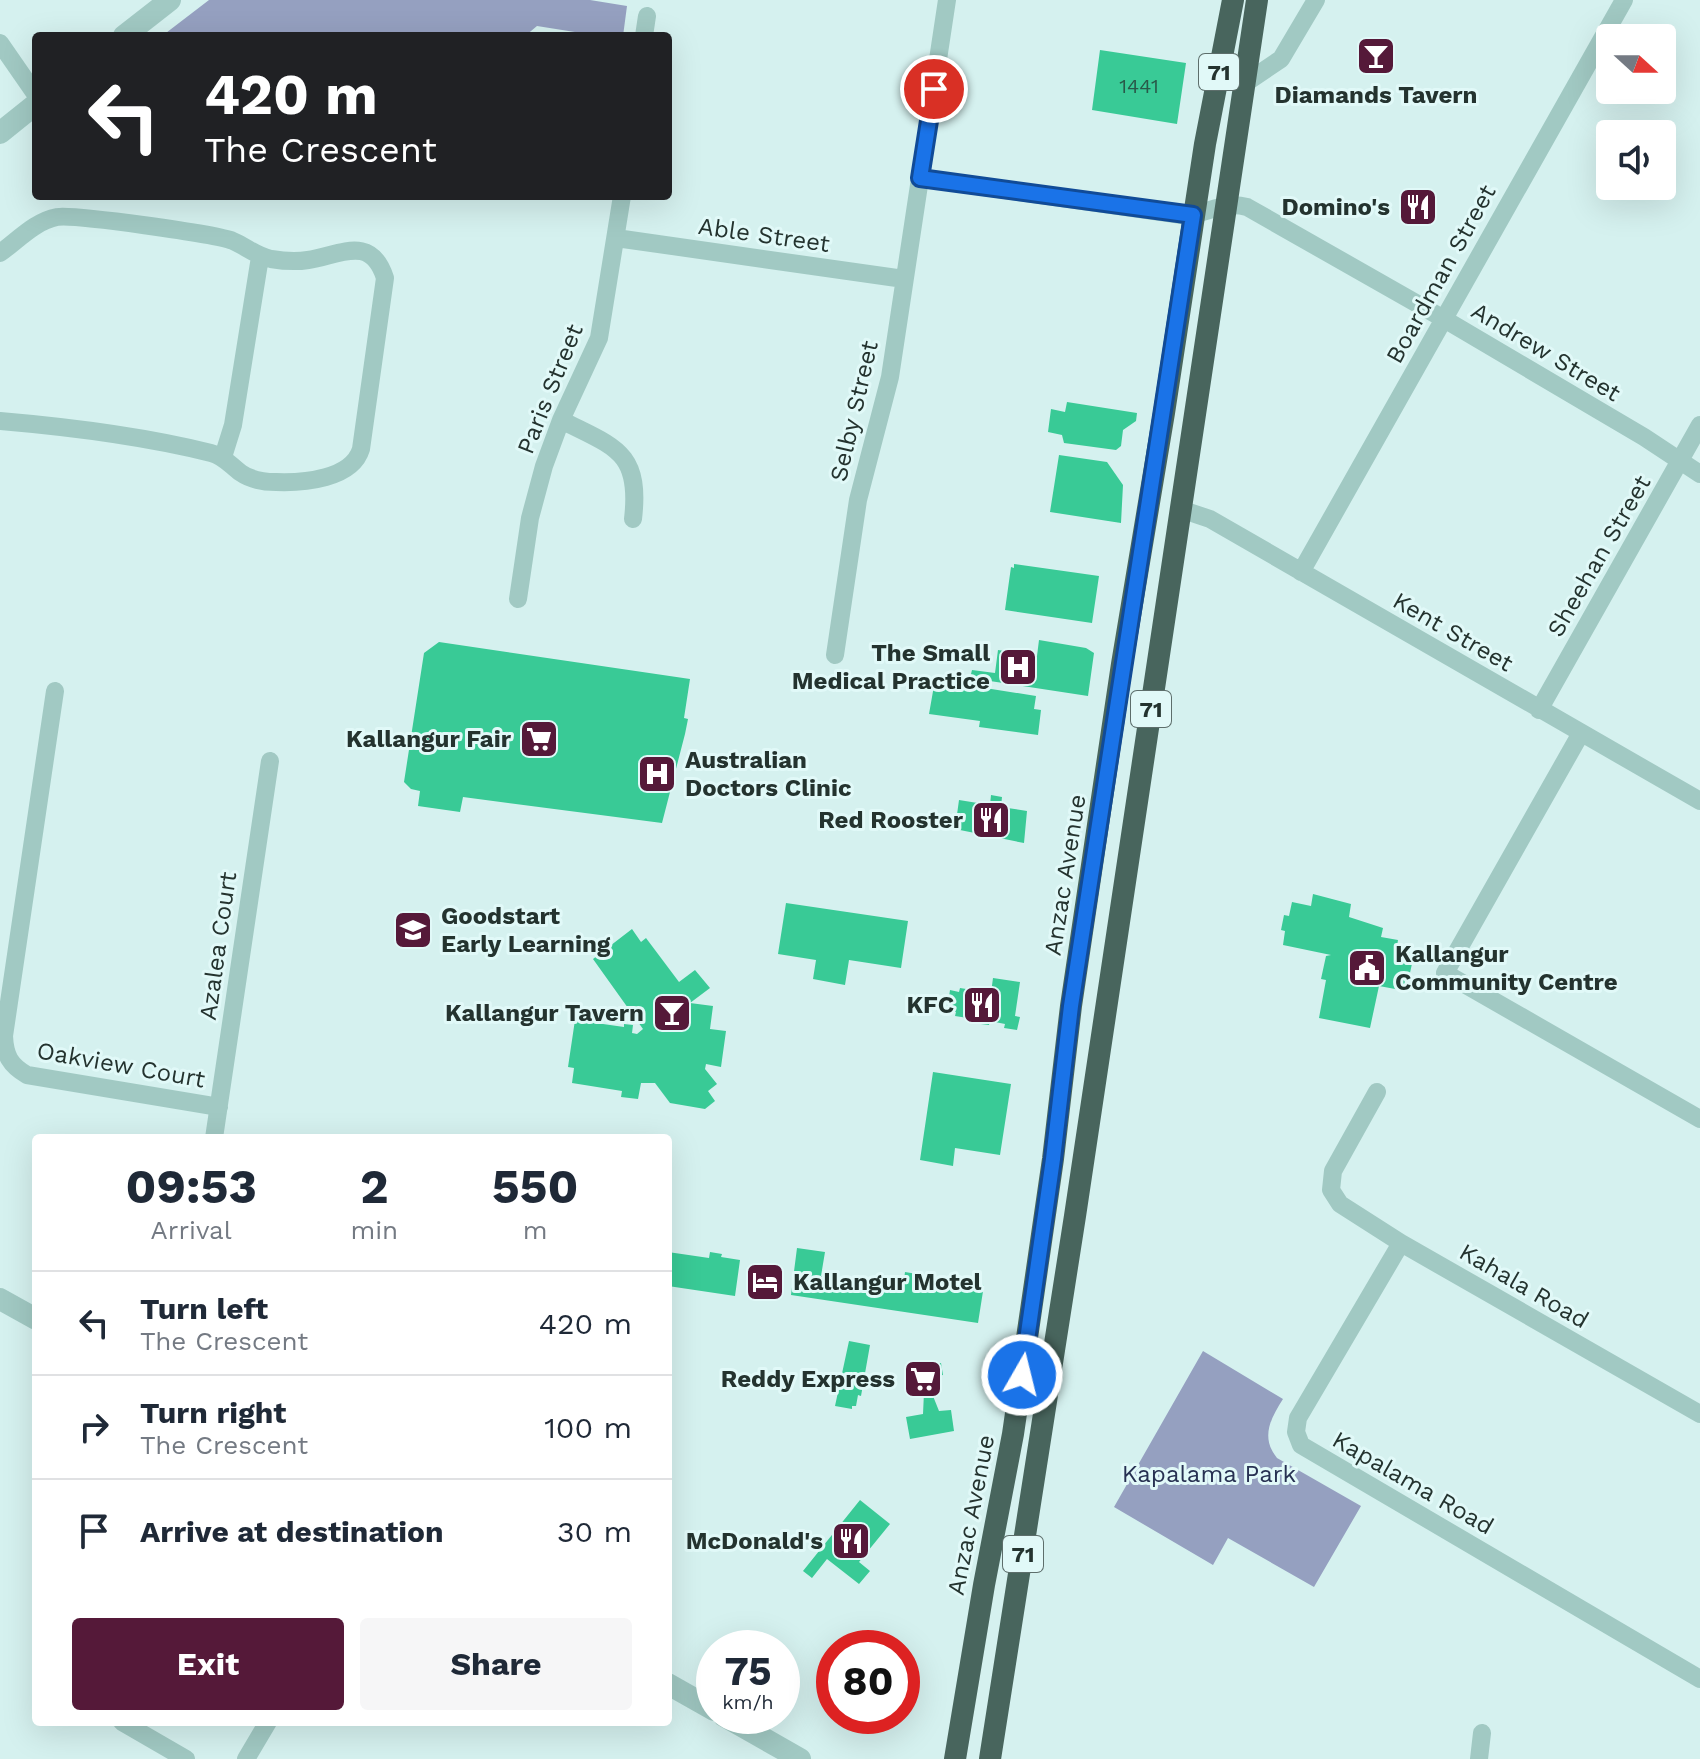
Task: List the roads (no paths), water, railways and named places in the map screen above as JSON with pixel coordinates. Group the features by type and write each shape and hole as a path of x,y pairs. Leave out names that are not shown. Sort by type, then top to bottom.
{"highway":[{"name":"Anzac Avenue","path":"955,1759 1013,1434 1053,1159 1071,1006 1193,215 1233,0"},
{"name":"71","path":"990,1759 1073,1231 1257,0"}],"street":[{"path":"129,32 170,0"},
{"name":"Selby Street","path":"835,655 858,500 885,399 947,0"},
{"path":"1244,84 1281,59 1316,0"},
{"name":"Boardman Street","path":"1301,572 1624,0"},
{"path":"645,32 647,16"},
{"path":"0,43 32,89"},
{"path":"0,133 32,107"},
{"path":"920,178 1193,215 1226,204"},
{"name":"Paris Street","path":"518,599 534,499 561,420 599,338 621,200"},
{"name":"Andrew Street","path":"1226,204 1258,212 1444,319 1700,474"},
{"path":"0,253 37,225 65,216 224,239 260,257 301,261 358,250 366,252 379,263 385,278 361,449 355,463 343,472 274,482 246,476 223,457 208,452 134,438 0,421"},
{"name":"Able Street","path":"616,238 904,279"},
{"path":"223,457 233,425 260,257"},
{"path":"561,420 607,443 625,459 636,483 633,519"},
{"name":"Sheehan Street","path":"1539,710 1700,425"},
{"name":"Kent Street","path":"1180,509 1210,519 1700,801"},
{"name":"Oakview Court","path":"55,691 9,944 5,1054 14,1067 27,1075 219,1107"},
{"path":"1581,733 1445,973 1700,1119"},
{"name":"Azalea Court","path":"215,1134 270,761"},
{"name":"Kahala Road","path":"1377,1092 1333,1171 1331,1190 1340,1204 1401,1243 1700,1414"},
{"name":"Kapalama Road","path":"1401,1243 1298,1418 1296,1432 1301,1445 1700,1679"},
{"path":"0,1299 32,1317"},
{"path":"672,1686 696,1700"},
{"path":"129,1726 186,1759"},
{"path":"246,1759 266,1726"},
{"path":"1479,1759 1482,1733"},
{"path":"756,1734 800,1759"}],"place":[{"name":"Diamands Tavern","path":"1376,56"},
{"name":"Domino's","path":"1418,207"},
{"name":"The Small Medical Practice","path":"1018,667"},
{"name":"Kallangur Fair","path":"539,739"},
{"name":"Australian Doctors Clinic","path":"657,774"},
{"name":"Red Rooster","path":"991,820"},
{"name":"Goodstart Early Learning","path":"413,930"},
{"name":"Kallangur Community Centre","path":"1367,968"},
{"name":"KFC","path":"982,1005"},
{"name":"Kallangur Tavern","path":"672,1013"},
{"name":"Kallangur Motel","path":"765,1282"},
{"name":"Reddy Express","path":"923,1379"},
{"name":"McDonald's","path":"851,1541"}],"park label":[{"name":"Kapalama Park","path":"1209,1474"}]}
